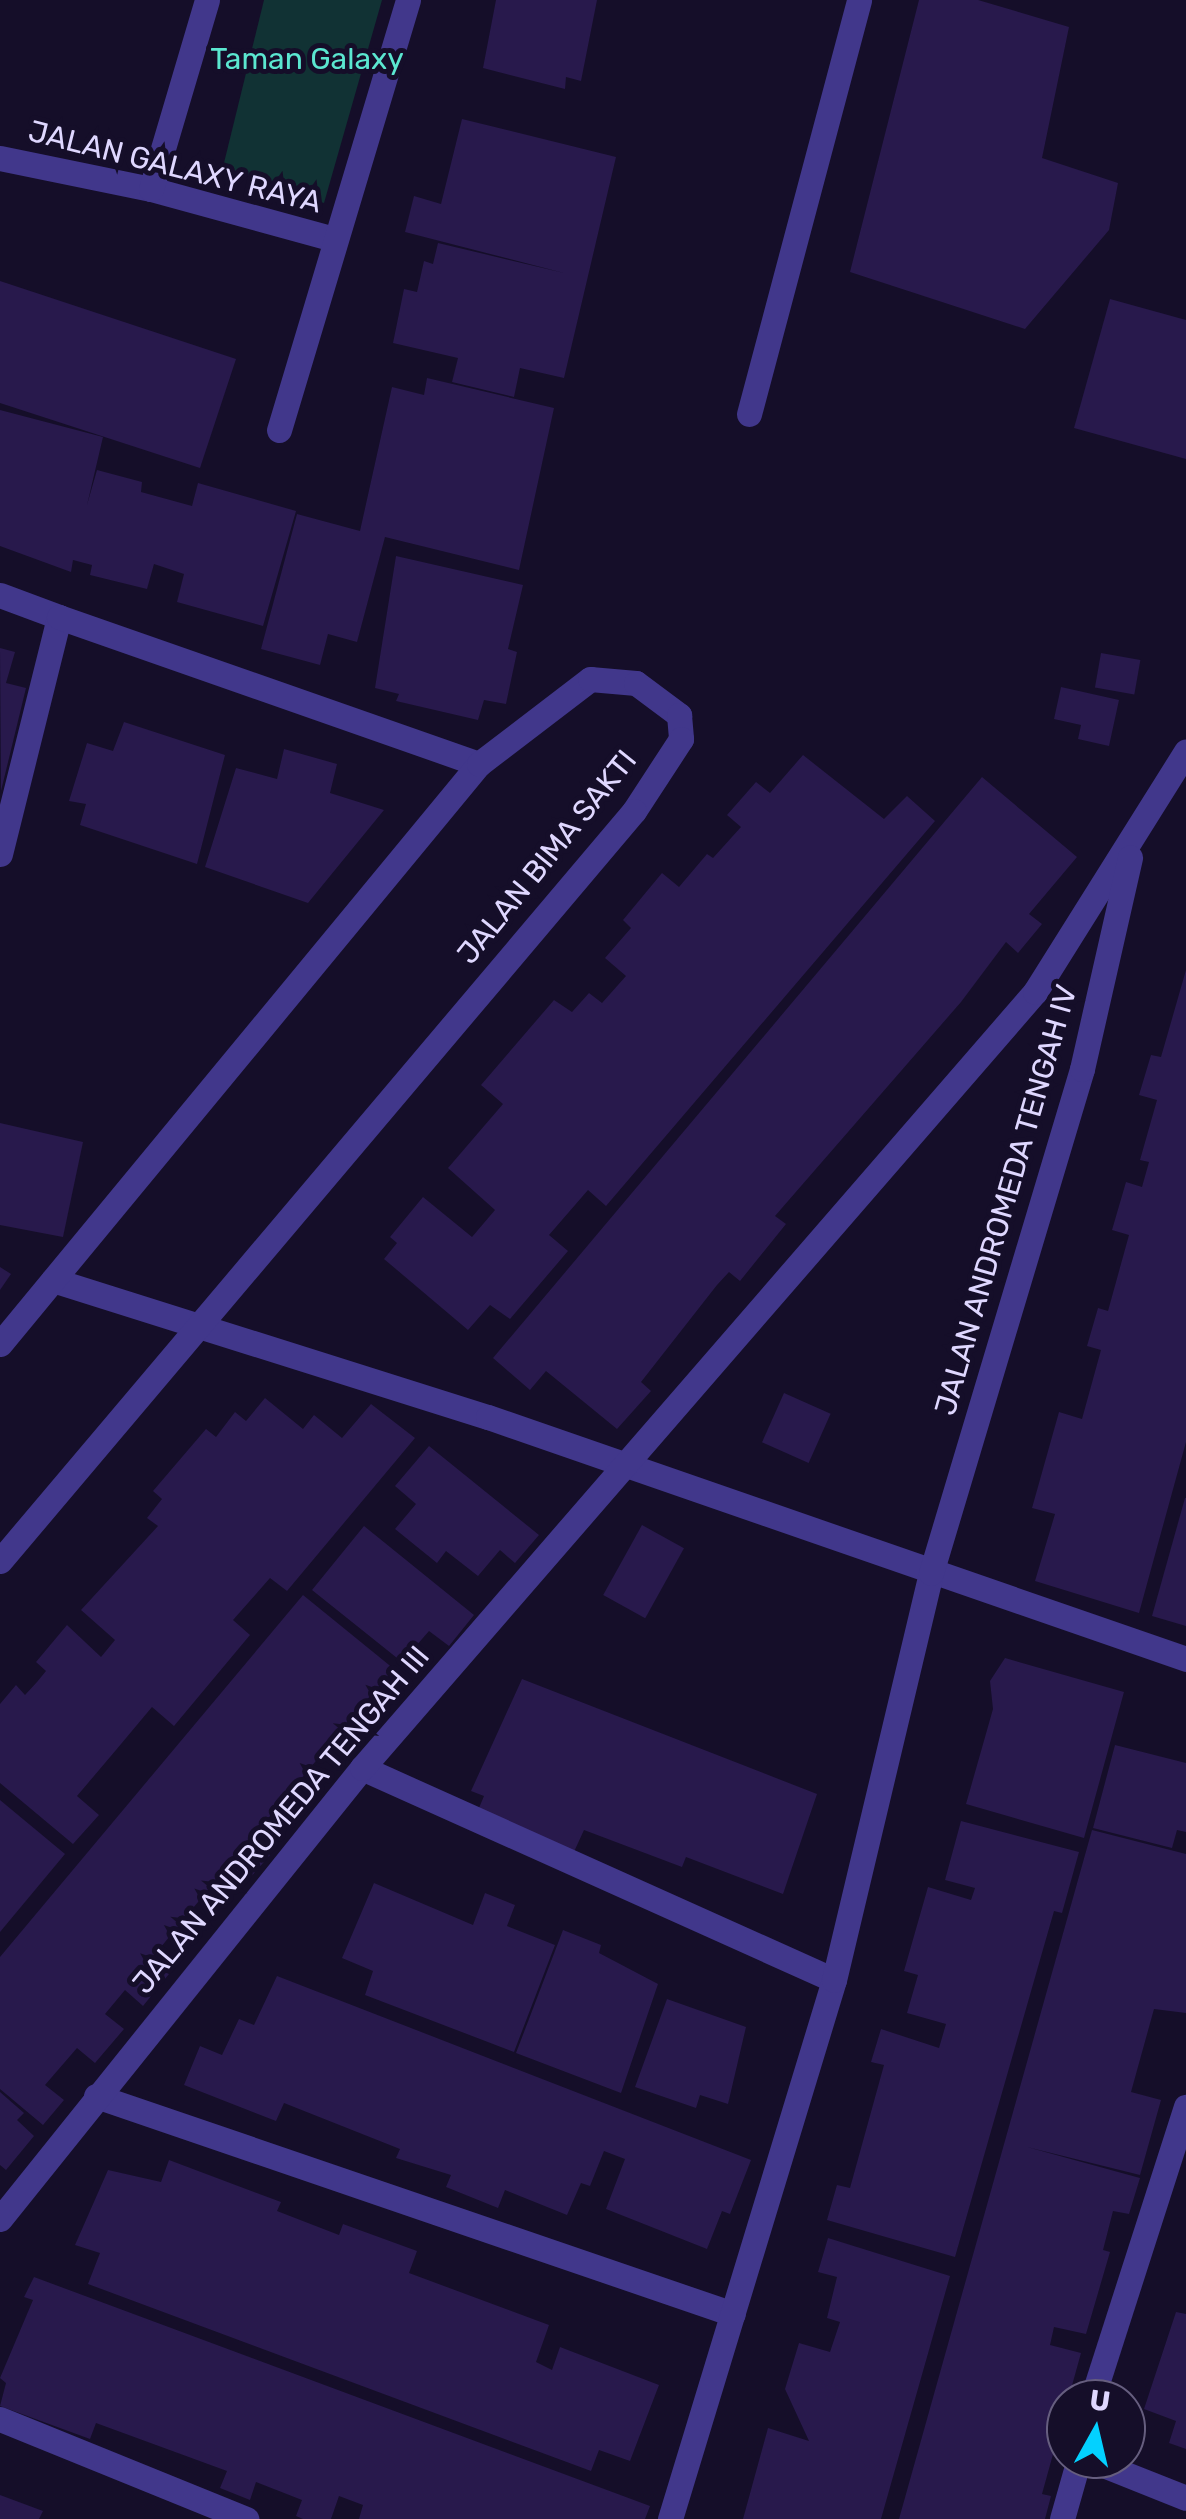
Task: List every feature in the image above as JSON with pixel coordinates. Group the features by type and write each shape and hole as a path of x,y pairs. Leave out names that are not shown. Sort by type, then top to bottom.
{"street":[{"path":"151,189 206,0"},
{"name":"JALAN GALAXY RAYA","path":"279,430 408,0"},
{"path":"749,414 859,0"},
{"name":"JALAN GALAXY RAYA","path":"0,158 151,189 334,239"},
{"path":"0,595 480,764"},
{"path":"0,854 59,617"},
{"name":"JALAN BIMA SAKTI","path":"0,1344 480,764 590,679 636,684 678,715 681,739 634,810 0,1561"},
{"path":"1133,842 1186,751"},
{"name":"JALAN ANDROMEDA TENGAH III","path":"0,2219 362,1768 1035,992 1133,842"},
{"name":"JALAN ANDROMEDA TENGAH IV","path":"670,2519 834,1980 931,1573 1082,1070 1133,842"},
{"path":"53,1280 194,1328 488,1417 619,1468 1186,1659"},
{"path":"362,1768 834,1980"},
{"path":"96,2096 733,2314"},
{"path":"1098,2379 1186,2106"},
{"path":"0,2419 246,2519"},
{"path":"1062,2519 1073,2479"},
{"path":"1138,2479 1186,2498"}],"green space":[{"name":"Taman Galaxy","path":"264,0 382,0 324,203 223,167"}],"building":[{"path":"496,0 597,0 581,81 566,77 565,89 483,68"},
{"path":"919,0 978,0 1069,27 1042,158 1118,183 1109,230 1025,329 850,272"},
{"path":"462,119 616,157 564,378 520,368 514,397 452,382 458,358 393,343 404,289 417,292 424,261 433,264 438,243 564,273 405,232 414,196 441,204"},
{"path":"0,281 236,359 200,468 0,403"},
{"path":"1110,299 1186,320 1186,459 1074,428"},
{"path":"427,378 554,408 519,570 385,537 357,642 328,634 320,665 261,649 297,514 360,531 392,387 424,395"},
{"path":"0,410 103,437 87,505 97,470 142,482 141,492 192,506 198,483 296,511 263,626 177,602 184,574 154,564 147,589 90,575 92,565 73,560 71,572 0,546"},
{"path":"396,556 523,585 508,649 517,652 506,704 484,700 478,720 396,701 399,694 375,688"},
{"path":"0,648 15,652 6,683 26,688 1,791"},
{"path":"1101,653 1140,660 1134,694 1095,687"},
{"path":"1061,687 1119,700 1109,746 1078,739 1081,725 1054,719"},
{"path":"124,722 225,755 197,864 80,825 86,804 69,801 87,743 113,751"},
{"path":"284,749 337,764 330,793 384,810 308,903 205,867 236,768 277,779"},
{"path":"803,755 884,819 907,796 935,821 606,1206 588,1190 549,1235 568,1251 510,1319 490,1305 468,1330 384,1259 397,1243 390,1237 423,1197 472,1237 495,1210 448,1168 503,1104 481,1085 554,1000 572,1012 589,993 602,1003 626,976 605,958 631,928 623,920 662,873 679,887 707,854 713,858 741,827 727,815 756,782 770,793"},
{"path":"982,777 1077,857 1029,914 1042,924 1018,953 1006,942 961,1002 775,1216 786,1224 740,1281 729,1272 717,1285 641,1382 651,1391 617,1429 546,1371 530,1390 493,1358"},
{"path":"1186,970 1186,1442 1139,1613 1035,1581 1055,1514 1032,1508 1059,1412 1082,1419 1101,1350 1087,1346 1098,1308 1108,1311 1129,1235 1112,1230 1126,1182 1142,1187 1149,1162 1140,1160 1157,1100 1139,1095 1151,1055 1161,1057"},
{"path":"0,1123 83,1142 63,1237 0,1225"},
{"path":"0,1267 11,1274 0,1290"},
{"path":"784,1393 831,1414 809,1463 762,1442"},
{"path":"265,1398 303,1429 314,1415 342,1438 371,1404 415,1438 287,1591 270,1578 233,1620 250,1635 174,1726 152,1707 77,1796 99,1815 73,1844 0,1783 0,1704 16,1685 25,1695 37,1682 46,1671 36,1662 67,1625 101,1657 115,1640 81,1610 158,1526 147,1518 162,1499 153,1491 206,1429 216,1437 235,1412 246,1421"},
{"path":"429,1446 539,1535 515,1563 500,1550 478,1576 446,1551 437,1563 395,1529 416,1504 395,1486"},
{"path":"1186,1498 1186,1626 1152,1616"},
{"path":"642,1525 684,1548 645,1618 603,1595"},
{"path":"364,1526 474,1615 449,1646 429,1631 402,1662 312,1590"},
{"path":"303,1595 394,1669 356,1712 364,1718 347,1738 340,1732 250,1840 270,1855 236,1894 217,1879 151,1959 169,1974 143,2006 125,1990 105,2014 124,2029 95,2063 77,2048 45,2085 64,2100 43,2125 0,2089 0,1957"},
{"path":"1005,1658 1124,1692 1084,1838 966,1804 993,1709 990,1681"},
{"path":"522,1679 817,1794 783,1894 686,1857 682,1867 584,1830 573,1854 476,1815 484,1796 471,1791"},
{"path":"1115,1745 1186,1763 1186,1832 1177,1830 1172,1848 1093,1828"},
{"path":"0,1800 65,1854 0,1932"},
{"path":"961,1821 1079,1852 1062,1913 1054,1911 955,2257 827,2220 837,2185 850,2188 884,2065 871,2062 881,2029 939,2048 946,2024 907,2013 918,1975 904,1971 928,1887 971,1900 975,1888 945,1880"},
{"path":"1092,1830 1186,1854 1186,2013 1154,2009 1131,2092 1161,2100 1140,2175 1027,2147 1140,2178 1129,2214 1113,2211 1103,2250 1110,2252 1086,2334 1054,2327 1050,2345 1081,2353 1074,2379 1046,2379 1046,2479 1042,2494 1051,2496 1045,2519 899,2519"},
{"path":"374,1883 473,1925 485,1893 515,1905 507,1926 555,1945 514,2052 365,1995 373,1971 342,1958"},
{"path":"563,1930 601,1945 599,1953 658,1984 621,2093 516,2053"},
{"path":"277,1976 751,2160 730,2214 722,2211 707,2249 606,2209 625,2159 604,2151 590,2186 581,2183 567,2215 505,2190 498,2208 446,2187 451,2175 396,2158 400,2149 284,2103 276,2121 184,2085 200,2046 222,2055 239,2019 254,2025"},
{"path":"667,1999 746,2027 728,2104 700,2095 696,2108 635,2087"},
{"path":"0,2092 24,2113 17,2120 34,2136 6,2170 0,2165"},
{"path":"169,2160 281,2202 277,2211 339,2235 343,2224 417,2251 409,2273 549,2325 536,2362 552,2370 560,2347 659,2385 630,2461 599,2450 591,2471 88,2284 100,2253 75,2245 108,2170 161,2182"},
{"path":"828,2238 950,2276 881,2519 743,2519 768,2428 809,2441 785,2389 799,2343 830,2352 840,2322 827,2318 837,2277 818,2272"},
{"path":"34,2277 650,2506 645,2519 359,2519 363,2505 339,2496 331,2519 303,2519 296,2516 302,2500 256,2482 250,2500 220,2488 227,2471 96,2423 90,2439 0,2406 6,2383 0,2378 33,2300 24,2297"},
{"path":"1176,2312 1186,2314 1186,2449 1169,2443 1176,2421 1146,2410"},
{"path":"0,2495 43,2511 39,2519 0,2519"}]}
